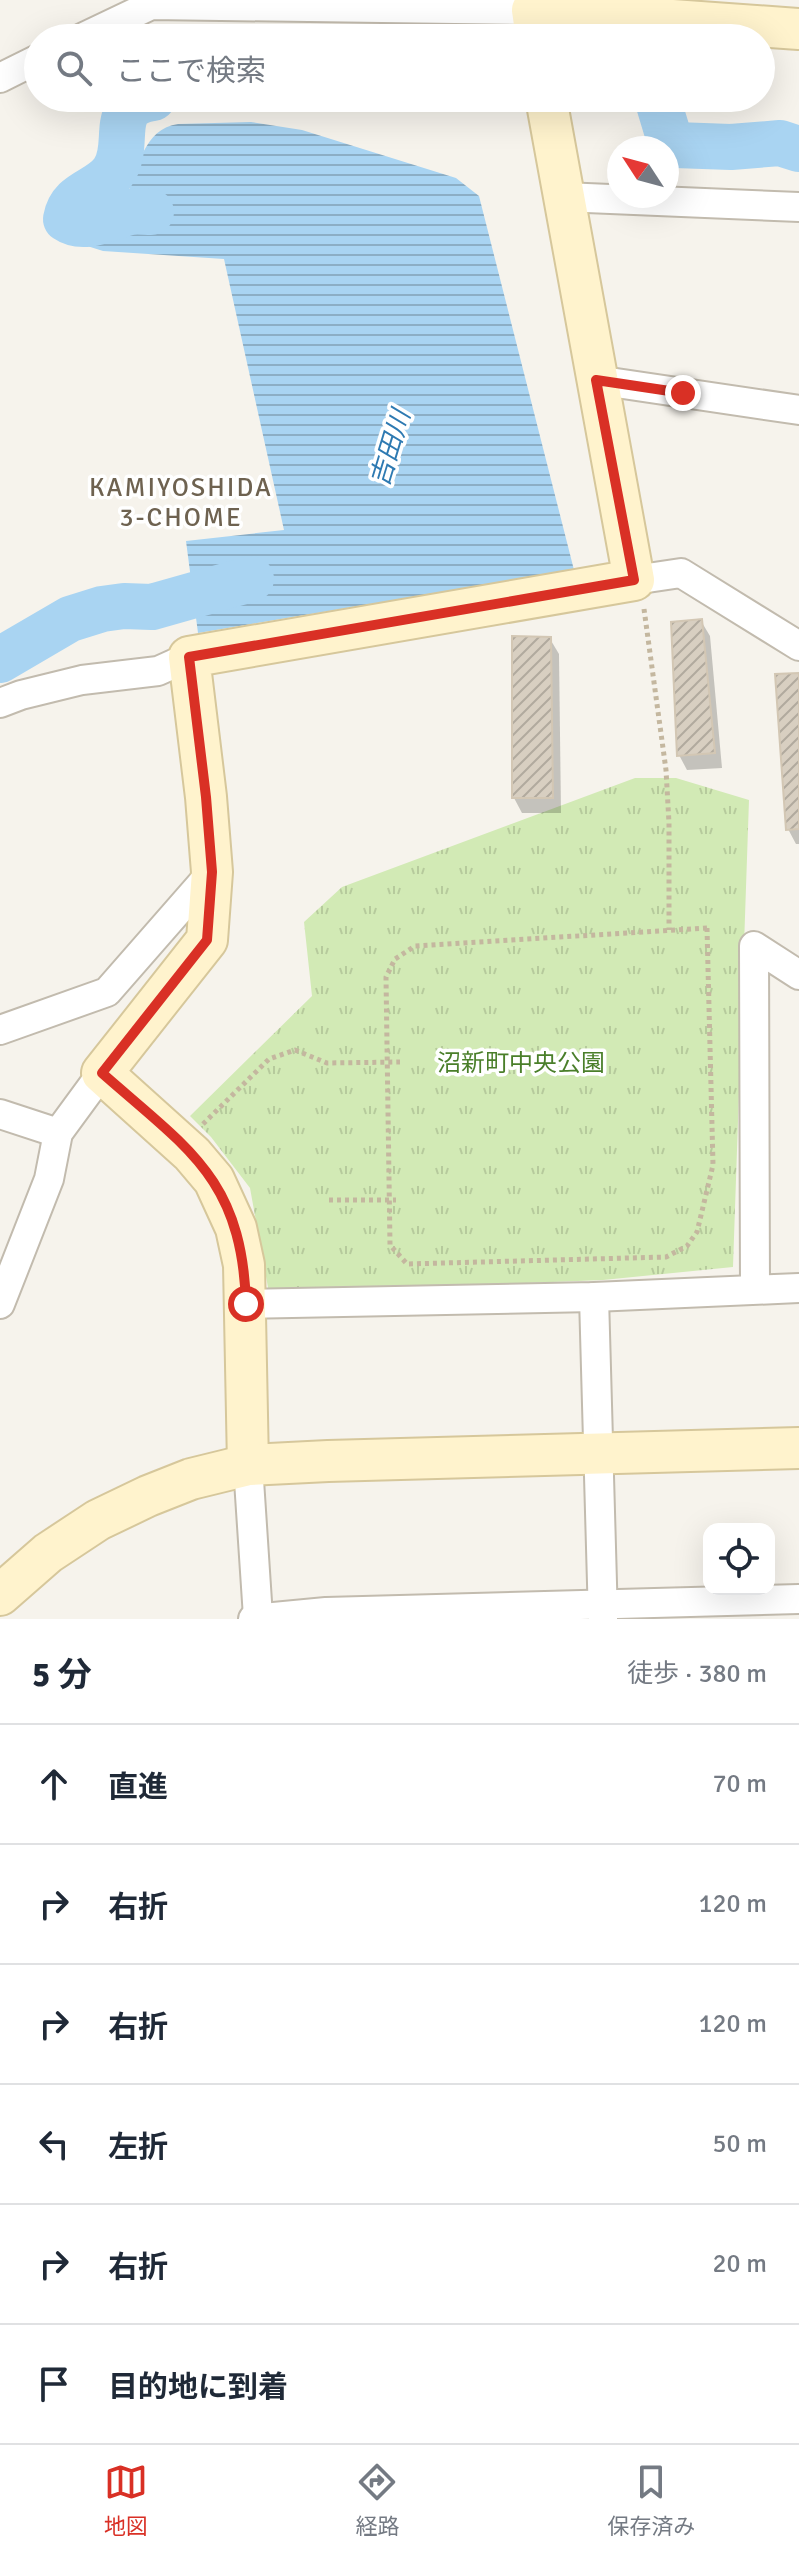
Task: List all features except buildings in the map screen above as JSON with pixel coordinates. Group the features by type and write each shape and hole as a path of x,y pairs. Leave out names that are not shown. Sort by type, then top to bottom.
{"street":[{"path":"111,24 151,5 696,24"},
{"path":"775,28 799,29"},
{"path":"0,78 24,66"},
{"path":"548,112 596,380 638,588"},
{"path":"563,197 799,207"},
{"path":"596,380 799,410"},
{"path":"0,703 82,680 158,671 189,657 638,588 681,573 799,646"},
{"path":"0,1304 49,1179 58,1133 207,940 212,872 189,657"},
{"path":"0,1030 107,992 212,872"},
{"path":"755,1289 754,946 799,975"},
{"path":"102,1073 192,1154 214,1180 236,1228 244,1265 246,1304 248,1465 255,1618 742,1609 799,1599"},
{"path":"0,1114 58,1133"},
{"path":"246,1304 594,1297 799,1288"},
{"path":"594,1297 603,1611"},
{"path":"0,1595 48,1553 98,1520 191,1479 248,1465 799,1448"}],"path":[{"path":"638,588 666,770 669,930"},
{"path":"707,928 713,1165 697,1232 687,1246 666,1257 407,1264 390,1245 386,977 395,959 415,946 669,930 707,928"},
{"path":"194,1133 269,1059 282,1054 295,1050 327,1063 400,1062"},
{"path":"329,1200 396,1200"}],"green space":[{"name":"沼新町中央公園","path":"635,778 676,778 749,800 733,1267 603,1280 269,1293 250,1188 211,1137 190,1116 312,996 304,922 342,887"}],"water":[{"path":"251,122 302,130 456,178 479,196 574,570 198,633 186,541 284,530 224,259 103,251 84,245 101,191 126,198 143,152 157,133 178,124"}],"waterway":[{"name":"吉田川","path":"128,112 122,128 121,150 113,172 73,203 66,219 73,223 90,224 131,212 151,212"},
{"name":"吉田川","path":"661,112 675,145 731,147 780,143 799,149"},
{"name":"吉田川","path":"0,660 70,619 102,609 152,607 251,579"}],"district":[{"name":"KAMIYOSHIDA 3-CHOME","path":"181,502"}],"route":[{"path":"246,1304 244,1265 236,1228 214,1180 192,1154 102,1073 207,940 212,872 189,657 634,580 596,380 683,393"}]}
